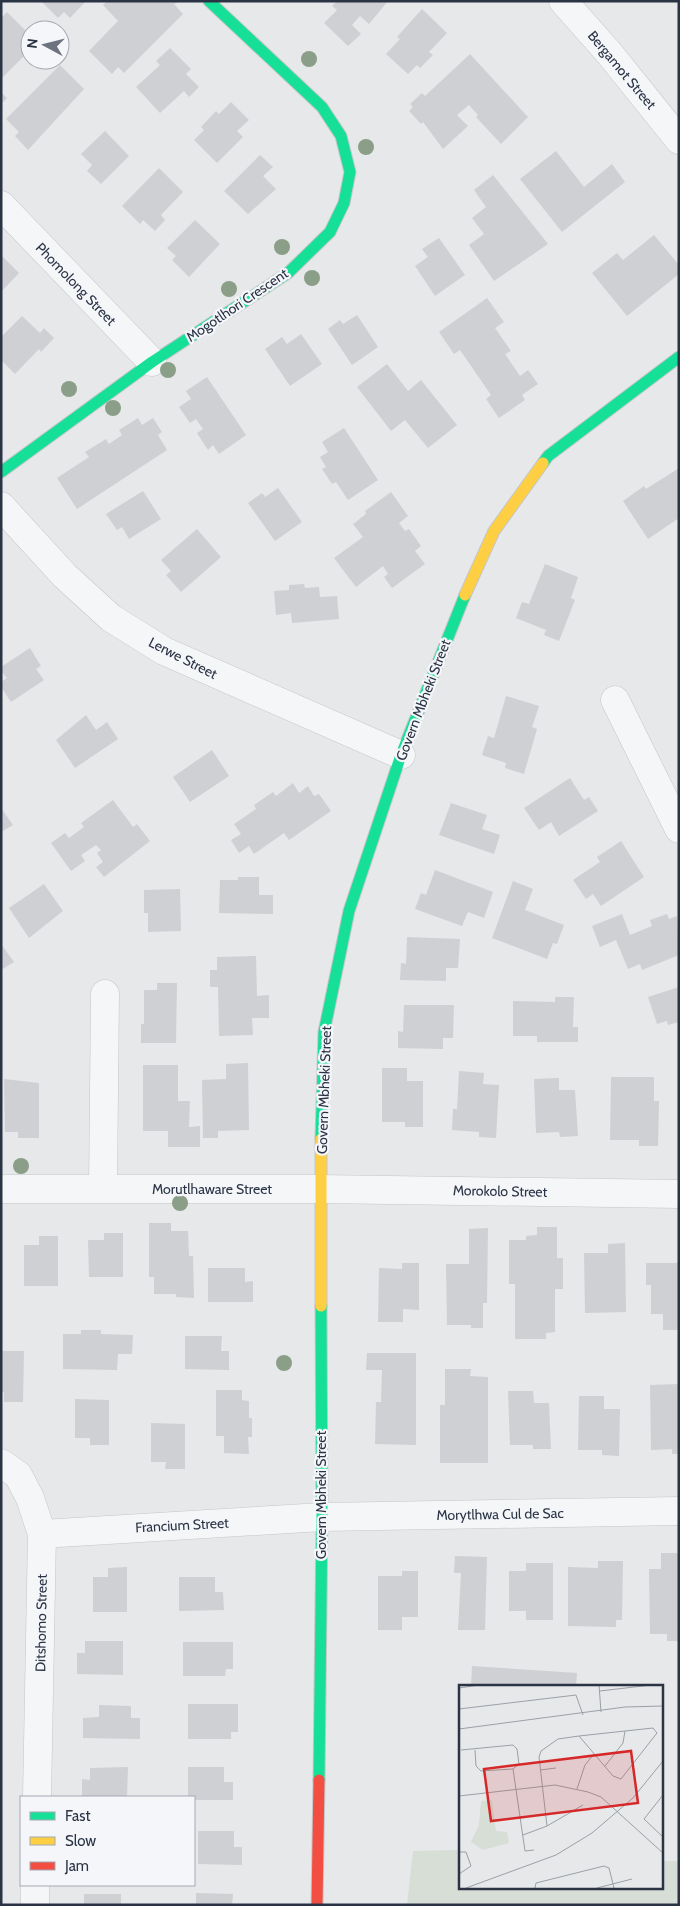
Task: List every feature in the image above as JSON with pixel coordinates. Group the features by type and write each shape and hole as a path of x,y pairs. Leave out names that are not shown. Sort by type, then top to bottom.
{"street":[{"name":"Mogotlhori Crescent","path":"1,472 152,362 288,273 330,232 344,203 350,172 341,136 322,107 209,1"},
{"name":"Bergamot Street","path":"562,1 610,53 679,140"},
{"name":"Phomolong Street","path":"1,205 152,362"},
{"name":"Govern Mbheki Street","path":"317,1905 322,1516 320,1189 324,1032 348,911 401,756 457,612 494,531 548,456 679,357"},
{"name":"Lerwe Street","path":"1,506 65,576 104,612 164,651 401,756"},
{"path":"615,700 679,830"},
{"path":"103,1189 105,994"},
{"name":"Morutlhaware Street","path":"1,1189 320,1189"},
{"name":"Morokolo Street","path":"320,1189 679,1194"},
{"name":"Ditshomo Street","path":"1,1463 18,1475 30,1498 42,1534 37,1796"},
{"name":"Morytlhwa Cul de Sac","path":"322,1516 679,1511"},
{"name":"Francium Street","path":"42,1534 322,1516"},
{"path":"35,1886 35,1905"}],"shaded area":[{"path":"459,1850 459,1888 662,1888 662,1861 679,1861 679,1905 407,1905 413,1851"}],"building":[{"path":"41,1 86,1 70,18 64,12 58,18"},
{"path":"107,1 175,1 177,3 174,4 183,14 124,73 118,67 112,74 89,51 118,21 103,5"},
{"path":"337,1 388,1 369,24 360,16 352,25 361,34 348,46 324,23 337,10 332,6"},
{"path":"422,9 447,33 429,52 433,55 420,68 417,65 408,74 386,54 400,39 397,37"},
{"path":"7,12 20,25 20,60 1,79 1,18"},
{"path":"170,48 191,69 186,74 199,87 189,97 184,91 160,113 136,87 160,65 156,61"},
{"path":"470,54 528,117 501,144 476,117 478,115 469,105 457,115 468,126 443,149 423,122 421,124 409,111 413,107 410,104 422,93 425,96"},
{"path":"55,70 65,70 84,89 28,150 15,136 19,132 6,119"},
{"path":"1,92 7,98 1,104"},
{"path":"231,102 249,120 237,131 243,137 217,163 194,140 204,130 201,127 216,111 219,114"},
{"path":"105,131 129,156 101,184 87,171 92,165 81,154"},
{"path":"556,151 584,187 612,164 625,182 562,232 520,179"},
{"path":"260,155 273,167 263,176 276,189 248,214 224,191"},
{"path":"159,168 183,192 161,215 165,220 155,231 143,220 140,224 122,206"},
{"path":"493,175 548,244 494,281 469,245 484,234 472,218 486,207 474,190"},
{"path":"195,220 220,244 189,277 172,260 176,256 167,248"},
{"path":"654,235 679,265 679,274 627,316 592,273 617,253 623,260"},
{"path":"439,238 465,275 435,296 415,266 428,257 422,249"},
{"path":"1,255 19,273 1,292"},
{"path":"487,298 504,322 495,328 511,351 505,354 520,376 528,370 538,384 522,395 525,400 499,418 486,399 491,395 460,350 454,354 439,332"},
{"path":"357,315 378,347 352,365 328,329 340,320 343,324"},
{"path":"22,316 40,333 44,328 54,338 41,352 39,349 15,374 1,360 1,337"},
{"path":"301,334 322,364 290,386 265,349 282,337 287,344"},
{"path":"387,364 408,391 421,380 457,425 428,448 405,420 391,431 357,387"},
{"path":"207,377 246,435 219,454 213,445 208,450 197,433 203,429 196,419 190,423 179,407 191,399 186,391"},
{"path":"138,418 142,425 153,418 162,432 158,435 167,450 77,509 57,478 89,457 85,452 106,439 109,444 122,435 119,430"},
{"path":"344,428 378,480 348,500 336,482 332,484 322,469 326,467 320,457 328,452 322,442"},
{"path":"679,468 679,518 648,539 623,501 644,486 646,489"},
{"path":"278,488 302,522 275,541 248,503 262,493 265,497"},
{"path":"143,491 161,519 129,539 122,527 117,530 106,514"},
{"path":"391,492 408,516 399,523 405,531 409,529 421,546 415,551 425,564 392,588 384,577 388,574 383,566 356,587 334,558 363,537 353,524 366,514 365,511"},
{"path":"197,529 221,557 181,592 166,575 171,571 161,560"},
{"path":"545,564 578,577 571,598 575,600 559,641 544,635 546,630 516,618 522,602 529,604"},
{"path":"304,584 305,588 319,587 320,597 337,596 339,619 292,623 291,613 276,615 274,591 289,590 289,585"},
{"path":"30,648 41,666 36,669 44,680 11,702 1,687 1,682 7,678 1,671 1,667"},
{"path":"506,696 539,706 532,727 537,729 524,774 505,768 506,763 482,755 488,736 494,738"},
{"path":"86,715 96,730 107,722 118,739 75,768 56,740"},
{"path":"212,750 229,776 190,802 173,777"},
{"path":"570,778 584,800 589,797 598,811 559,836 551,822 539,830 524,808"},
{"path":"293,783 299,793 308,786 314,796 319,794 331,811 289,840 284,833 254,854 249,846 239,853 231,840 241,834 234,824 256,809 254,805 273,792 276,796"},
{"path":"113,800 133,827 137,824 150,841 104,877 96,867 103,862 97,853 101,850 96,845 81,855 85,861 71,871 51,843 65,833 69,838 84,827 81,823"},
{"path":"451,803 487,815 482,829 500,835 494,854 439,835"},
{"path":"1,808 13,825 1,832"},
{"path":"621,841 644,877 601,906 593,894 586,899 573,880 600,862 597,857"},
{"path":"435,870 493,892 484,918 468,912 462,926 415,909 421,893 426,895"},
{"path":"238,877 259,877 259,895 273,895 273,914 219,913 220,880 238,880"},
{"path":"513,881 533,889 525,910 564,925 557,944 553,943 547,959 492,938"},
{"path":"44,884 63,911 29,938 9,908"},
{"path":"180,889 181,931 148,932 148,913 144,913 144,890"},
{"path":"622,914 630,935 652,926 650,920 667,914 669,919 677,916 679,955 642,970 640,964 628,969 616,940 600,947 592,926"},
{"path":"407,937 460,939 458,968 446,968 446,981 400,980 401,963 406,964"},
{"path":"1,944 14,962 1,970"},
{"path":"256,956 257,996 269,995 269,1018 252,1018 253,1035 219,1036 218,987 210,987 210,970 217,970 217,957"},
{"path":"157,983 177,983 176,1043 141,1043 141,1024 144,1024 144,990 157,990"},
{"path":"679,987 679,1022 668,1025 667,1021 657,1024 648,997"},
{"path":"555,997 574,997 573,1027 578,1027 578,1042 537,1042 537,1036 513,1036 513,1001 555,1002"},
{"path":"404,1005 454,1005 453,1038 443,1038 443,1049 398,1048 398,1031 403,1032"},
{"path":"248,1063 249,1130 218,1131 218,1138 203,1138 202,1080 226,1079 226,1064"},
{"path":"143,1065 178,1065 178,1101 190,1101 189,1127 200,1126 200,1147 168,1147 168,1131 143,1131"},
{"path":"382,1068 407,1068 407,1081 423,1081 423,1127 405,1127 405,1122 382,1122"},
{"path":"459,1071 484,1073 483,1084 499,1085 496,1138 479,1137 479,1132 452,1130 453,1109 457,1109"},
{"path":"611,1077 654,1077 654,1101 659,1101 658,1146 639,1146 639,1140 610,1140"},
{"path":"559,1078 559,1090 575,1090 578,1136 560,1137 559,1132 536,1133 534,1079"},
{"path":"4,1079 39,1083 39,1138 18,1138 18,1132 5,1132"},
{"path":"149,1223 171,1223 171,1231 188,1231 189,1256 193,1256 194,1298 176,1297 176,1294 154,1294 154,1277 149,1277"},
{"path":"537,1227 557,1227 557,1258 563,1258 563,1289 555,1289 555,1332 546,1333 546,1339 515,1339 515,1284 509,1284 509,1240 526,1240 526,1236 537,1235"},
{"path":"488,1228 487,1303 483,1303 483,1328 471,1328 471,1325 447,1325 446,1264 469,1264 469,1229"},
{"path":"104,1233 123,1233 123,1277 89,1277 88,1240 104,1240"},
{"path":"39,1236 58,1236 58,1286 24,1286 24,1245 39,1245"},
{"path":"625,1243 626,1312 585,1313 584,1253 608,1253 608,1244"},
{"path":"402,1263 419,1263 419,1310 403,1309 403,1322 378,1322 379,1268 402,1269"},
{"path":"646,1263 679,1263 679,1330 663,1330 663,1314 651,1314 651,1285 646,1285"},
{"path":"208,1268 245,1268 245,1282 253,1281 253,1302 208,1302"},
{"path":"81,1330 101,1330 101,1334 133,1335 132,1354 118,1354 117,1370 63,1369 63,1334 81,1334"},
{"path":"185,1336 222,1336 221,1351 229,1351 229,1370 185,1369"},
{"path":"1,1351 24,1351 23,1402 4,1402 4,1392 1,1392"},
{"path":"367,1353 416,1353 416,1445 375,1444 376,1402 381,1402 382,1370 366,1370"},
{"path":"445,1369 471,1369 470,1376 488,1377 488,1463 440,1463 440,1405 445,1405"},
{"path":"679,1384 679,1454 672,1454 672,1449 651,1450 650,1385"},
{"path":"216,1390 242,1390 242,1400 249,1401 249,1418 252,1418 252,1437 248,1437 249,1454 224,1453 224,1436 216,1436"},
{"path":"508,1391 533,1391 534,1403 549,1403 551,1449 533,1449 533,1445 510,1445"},
{"path":"579,1396 604,1396 604,1409 620,1409 619,1456 602,1455 602,1450 578,1450"},
{"path":"75,1399 109,1400 109,1445 90,1445 90,1438 75,1438"},
{"path":"151,1423 185,1424 185,1469 165,1469 166,1462 151,1462"},
{"path":"661,1553 679,1553 679,1641 667,1641 667,1634 650,1634 649,1569 661,1569"},
{"path":"455,1556 487,1557 485,1630 458,1630 461,1573 454,1573"},
{"path":"598,1561 623,1561 622,1620 616,1620 616,1627 568,1626 568,1567 598,1568"},
{"path":"526,1563 553,1563 553,1620 526,1620 526,1611 509,1611 509,1571 526,1571"},
{"path":"127,1567 127,1612 93,1612 93,1577 108,1577 108,1568"},
{"path":"402,1571 418,1571 418,1617 402,1617 402,1630 378,1630 378,1576 402,1576"},
{"path":"179,1577 215,1577 215,1592 223,1592 224,1610 179,1611"},
{"path":"85,1641 123,1641 123,1675 77,1674 77,1653 85,1653"},
{"path":"183,1642 233,1642 233,1669 226,1669 225,1676 183,1676"},
{"path":"472,1666 577,1673 576,1685 471,1685"},
{"path":"188,1704 238,1704 238,1732 231,1732 231,1739 188,1739"},
{"path":"99,1705 131,1706 131,1718 140,1718 140,1739 83,1738 83,1718 99,1717"},
{"path":"128,1767 127,1796 82,1796 82,1779 90,1780 90,1768"},
{"path":"188,1767 224,1767 224,1782 233,1782 233,1800 195,1800 195,1796 188,1796"},
{"path":"198,1831 234,1831 234,1847 242,1847 242,1865 198,1864"},
{"path":"196,1893 233,1894 232,1905 196,1905"},
{"path":"84,1894 121,1894 121,1905 84,1905"}],"traffic: fast":[{"path":"1,472 152,362 288,273 330,232 344,203 350,172 341,136 322,107 209,1"},
{"path":"543,463 548,456 679,357"},
{"path":"321,1139 324,1032 349,911 401,755 465,595"},
{"path":"319,1780 322,1517 321,1306"}],"traffic: slow":[{"path":"465,595 494,531 543,463"},
{"path":"321,1139 321,1306"}],"traffic: jam":[{"path":"317,1905 319,1780"}]}
